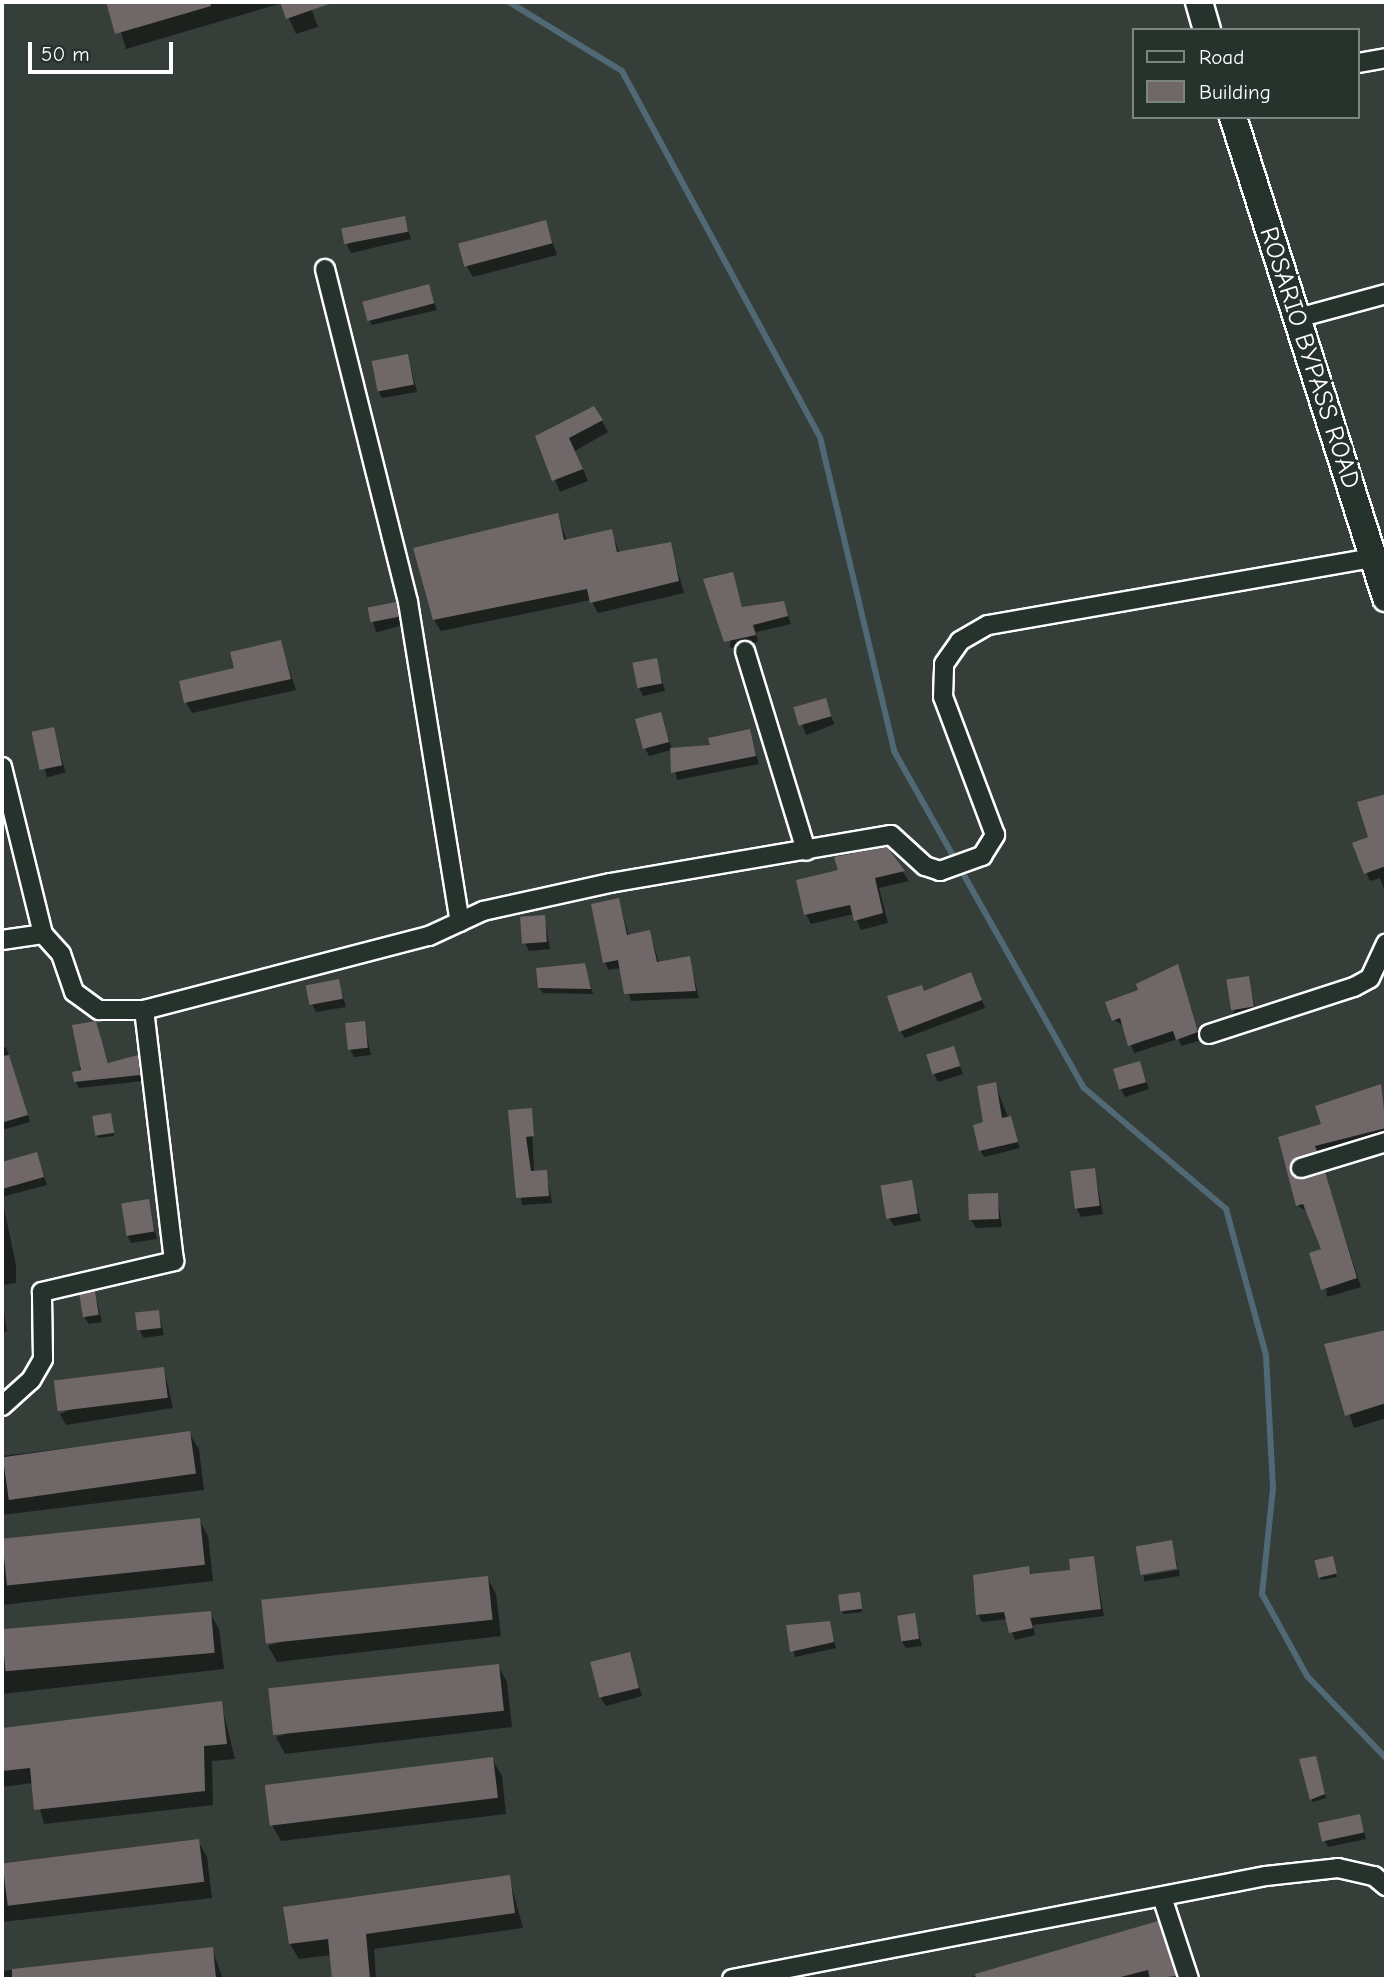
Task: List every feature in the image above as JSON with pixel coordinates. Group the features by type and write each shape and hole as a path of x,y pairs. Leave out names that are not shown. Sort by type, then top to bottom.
{"main road":[{"path":"1199,2 1207,28"},
{"name":"ROSARIO BYPASS ROAD","path":"1234,119 1294,319 1380,557 1386,598"}],"street":[{"path":"1360,63 1386,58"},
{"path":"325,269 408,602 460,922"},
{"path":"1294,319 1386,294"},
{"path":"2,767 43,934 61,954 74,992 99,1010 144,1010 429,936 483,911 610,883 891,835 925,866 940,871 982,856 995,835 943,697 944,664 960,641 988,625 1380,557"},
{"path":"745,651 806,851"},
{"path":"2,940 43,934"},
{"path":"1209,1034 1354,987 1370,978 1386,943"},
{"path":"2,1406 31,1380 43,1359 42,1292 174,1261 144,1010"},
{"path":"1301,1168 1386,1142"},
{"path":"732,1979 1163,1900 1266,1876 1338,1868 1374,1876 1386,1886"},
{"path":"1163,1900 1189,1979"}],"building":[{"path":"106,2 210,2 211,6 115,34"},
{"path":"280,2 328,2 329,4 286,19"},
{"path":"405,216 408,232 344,244 341,228"},
{"path":"546,220 552,243 464,267 458,244"},
{"path":"429,284 434,303 368,321 362,302"},
{"path":"408,354 414,384 378,391 372,361"},
{"path":"594,406 603,420 569,438 583,469 552,481 535,436"},
{"path":"558,513 564,540 612,529 617,552 671,542 679,581 590,603 587,589 433,620 413,548"},
{"path":"733,572 742,607 784,601 788,616 753,625 756,635 724,642 703,579"},
{"path":"396,602 399,617 370,622 368,608"},
{"path":"281,640 291,679 184,703 179,681 234,668 230,652"},
{"path":"657,658 662,684 637,688 632,663"},
{"path":"826,698 831,716 799,726 793,707"},
{"path":"661,712 669,742 643,749 635,719"},
{"path":"54,727 62,765 40,770 32,732"},
{"path":"750,729 756,756 671,773 670,748 710,745 708,738"},
{"path":"1386,794 1386,866 1364,874 1352,843 1368,837 1357,802"},
{"path":"887,847 905,871 875,878 883,913 854,921 850,905 804,915 796,880 838,870 834,857"},
{"path":"619,898 627,935 650,930 657,962 690,956 696,991 624,994 618,960 603,963 591,904"},
{"path":"545,915 547,942 522,944 520,917"},
{"path":"585,963 591,989 538,988 536,968"},
{"path":"1178,964 1198,1032 1176,1040 1173,1031 1128,1046 1120,1018 1112,1021 1105,1002 1138,990 1136,984"},
{"path":"971,972 982,1000 899,1032 887,996 922,985 924,991"},
{"path":"1249,976 1254,1007 1231,1010 1226,980"},
{"path":"339,979 343,999 309,1005 306,985"},
{"path":"96,1021 108,1063 138,1055 140,1075 74,1082 72,1072 81,1070 72,1025"},
{"path":"365,1021 368,1048 348,1050 345,1023"},
{"path":"954,1046 960,1066 932,1075 926,1054"},
{"path":"9,1055 28,1115 4,1122 2,1056"},
{"path":"1140,1061 1146,1082 1119,1090 1113,1069"},
{"path":"996,1082 1002,1118 1011,1116 1018,1142 979,1151 973,1125 983,1122 977,1086"},
{"path":"1381,1084 1386,1128 1315,1146 1317,1151 1290,1165 1299,1179 1325,1172 1357,1278 1321,1290 1309,1253 1321,1249 1303,1204 1296,1206 1278,1137 1321,1124 1315,1106"},
{"path":"532,1108 534,1136 526,1137 531,1171 547,1170 549,1196 516,1198 508,1110"},
{"path":"111,1113 114,1133 95,1136 92,1116"},
{"path":"37,1152 44,1177 2,1189 2,1162"},
{"path":"1095,1168 1100,1206 1075,1209 1070,1171"},
{"path":"912,1180 918,1213 886,1219 880,1186"},
{"path":"998,1193 999,1219 969,1220 968,1194"},
{"path":"149,1199 154,1232 127,1236 121,1203"},
{"path":"95,1291 99,1315 83,1317 79,1294"},
{"path":"159,1310 161,1328 137,1330 135,1313"},
{"path":"1386,1330 1386,1403 1345,1416 1324,1344"},
{"path":"164,1367 168,1398 58,1411 54,1381"},
{"path":"190,1431 196,1474 9,1500 3,1457"},
{"path":"200,1518 205,1565 7,1586 2,1539"},
{"path":"1172,1540 1177,1569 1141,1575 1136,1546"},
{"path":"1094,1556 1101,1609 1030,1618 1033,1628 1009,1633 1004,1612 976,1615 973,1575 1029,1566 1030,1574 1070,1570 1069,1559"},
{"path":"1333,1556 1337,1574 1319,1578 1314,1560"},
{"path":"488,1576 493,1620 266,1644 261,1600"},
{"path":"860,1592 862,1609 840,1612 838,1595"},
{"path":"211,1611 215,1653 5,1671 2,1629"},
{"path":"915,1613 919,1639 901,1641 897,1616"},
{"path":"830,1621 834,1642 790,1652 786,1625"},
{"path":"630,1652 639,1688 599,1698 590,1662"},
{"path":"499,1664 504,1711 273,1735 268,1688"},
{"path":"222,1701 227,1744 204,1746 205,1791 34,1810 30,1768 2,1771 2,1728"},
{"path":"1316,1756 1325,1794 1310,1800 1299,1759"},
{"path":"493,1757 498,1798 270,1826 265,1785"},
{"path":"1360,1814 1364,1833 1322,1842 1318,1823"},
{"path":"199,1839 204,1882 8,1906 2,1863"},
{"path":"510,1875 515,1913 366,1934 370,1979 332,1979 328,1939 289,1944 283,1907"},
{"path":"1158,1921 1176,1976 1150,1979 1148,1970 1113,1979 976,1979 975,1974"},
{"path":"213,1947 216,1979 12,1979 12,1969"}],"waterway":[{"path":"509,2 622,71 820,437 894,751 1084,1088 1226,1209 1266,1355 1273,1488 1262,1594 1307,1676 1386,1758"}]}
